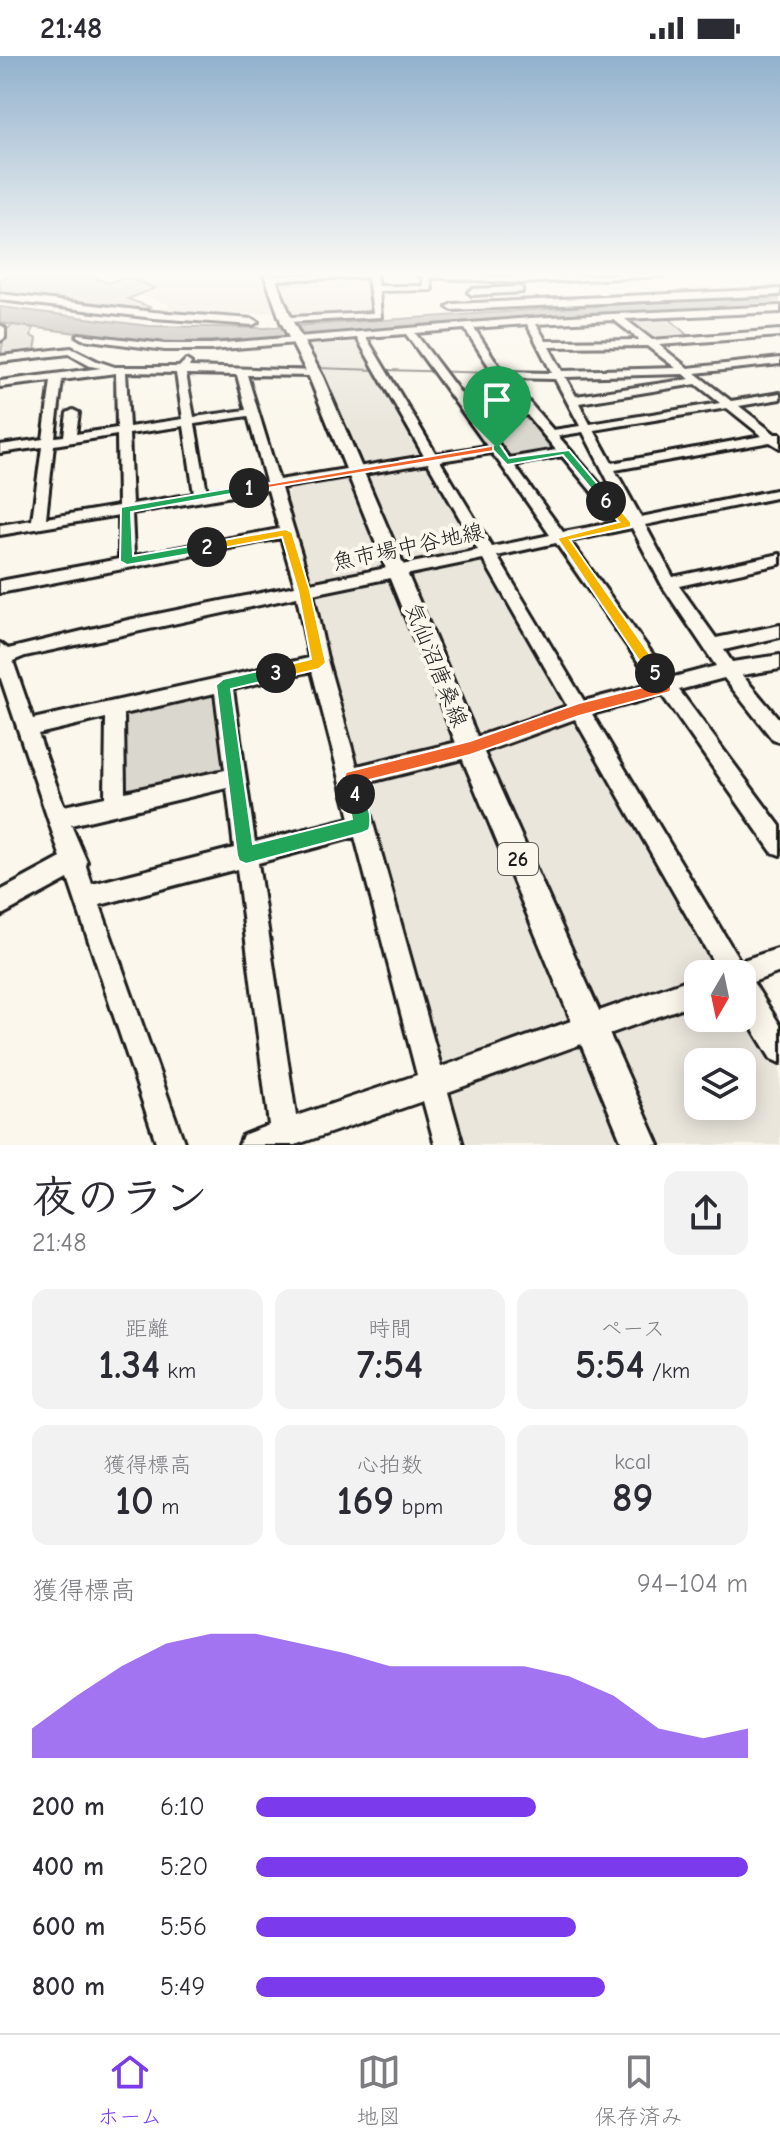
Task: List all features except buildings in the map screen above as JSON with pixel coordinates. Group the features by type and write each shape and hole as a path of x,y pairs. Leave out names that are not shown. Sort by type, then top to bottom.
{"main road":[{"name":"気仙沼唐桑線","path":"291,325 399,570 470,748 641,1145"}],"street":[{"path":"82,336 193,347 483,325"},
{"path":"532,325 610,467 631,524"},
{"path":"626,325 778,440"},
{"path":"468,326 500,375 631,524 728,670 780,734"},
{"path":"0,328 0,338"},
{"path":"688,330 697,339"},
{"path":"409,332 563,538 665,688 780,844"},
{"path":"543,344 648,343 780,333"},
{"path":"360,335 729,960"},
{"path":"193,347 181,374 201,496"},
{"path":"0,359 71,351 94,364 118,369"},
{"path":"500,375 686,371 780,361"},
{"path":"0,384 118,369 312,369"},
{"path":"118,369 127,561"},
{"path":"241,371 304,591 319,663 449,1145"},
{"path":"38,525 57,376"},
{"path":"574,400 698,381"},
{"path":"551,434 780,396"},
{"path":"475,419 531,411"},
{"path":"0,449 253,412"},
{"path":"70,438 73,413"},
{"path":"610,467 778,440"},
{"path":"0,530 497,448"},
{"path":"507,462 565,452"},
{"name":"魚市場中谷地線","path":"2,661 58,641 780,493"},
{"path":"0,587 286,532"},
{"path":"669,583 780,559"},
{"path":"711,646 780,631"},
{"path":"2,661 76,862 171,1145"},
{"path":"351,777 470,748 579,710 728,670 780,662"},
{"path":"27,728 319,663"},
{"path":"223,685 284,1133"},
{"path":"115,708 115,804"},
{"path":"58,818 237,776"},
{"path":"87,897 362,825"},
{"path":"0,904 76,862"},
{"path":"756,968 780,960"},
{"path":"253,1145 684,994"},
{"path":"756,1010 780,1050"}],"shaded area":[{"path":"13,325 33,328 31,336 37,339 34,355 0,358 5,331"},
{"path":"14,325 140,325 266,328 458,325 276,339 180,342 131,340"},
{"path":"629,325 676,325 689,337 647,340"},
{"path":"360,339 719,960 684,960 684,1032 756,1032 756,1023 780,1065 780,1145 458,1145 381,867 290,516 286,475 349,466 307,342"},
{"path":"526,413 557,450 508,457 479,420"},
{"path":"222,686 236,775 117,802 117,709"}],"waterway":[{"path":"291,368 305,368"},
{"path":"317,368 377,370"},
{"path":"385,370 497,373"}],"route":[{"path":"497,448 507,462 565,452 627,524 563,538 665,688 579,710 470,748 351,777 362,825 246,855 223,685 319,663 304,591 286,532 127,561 125,510 497,448"}]}
